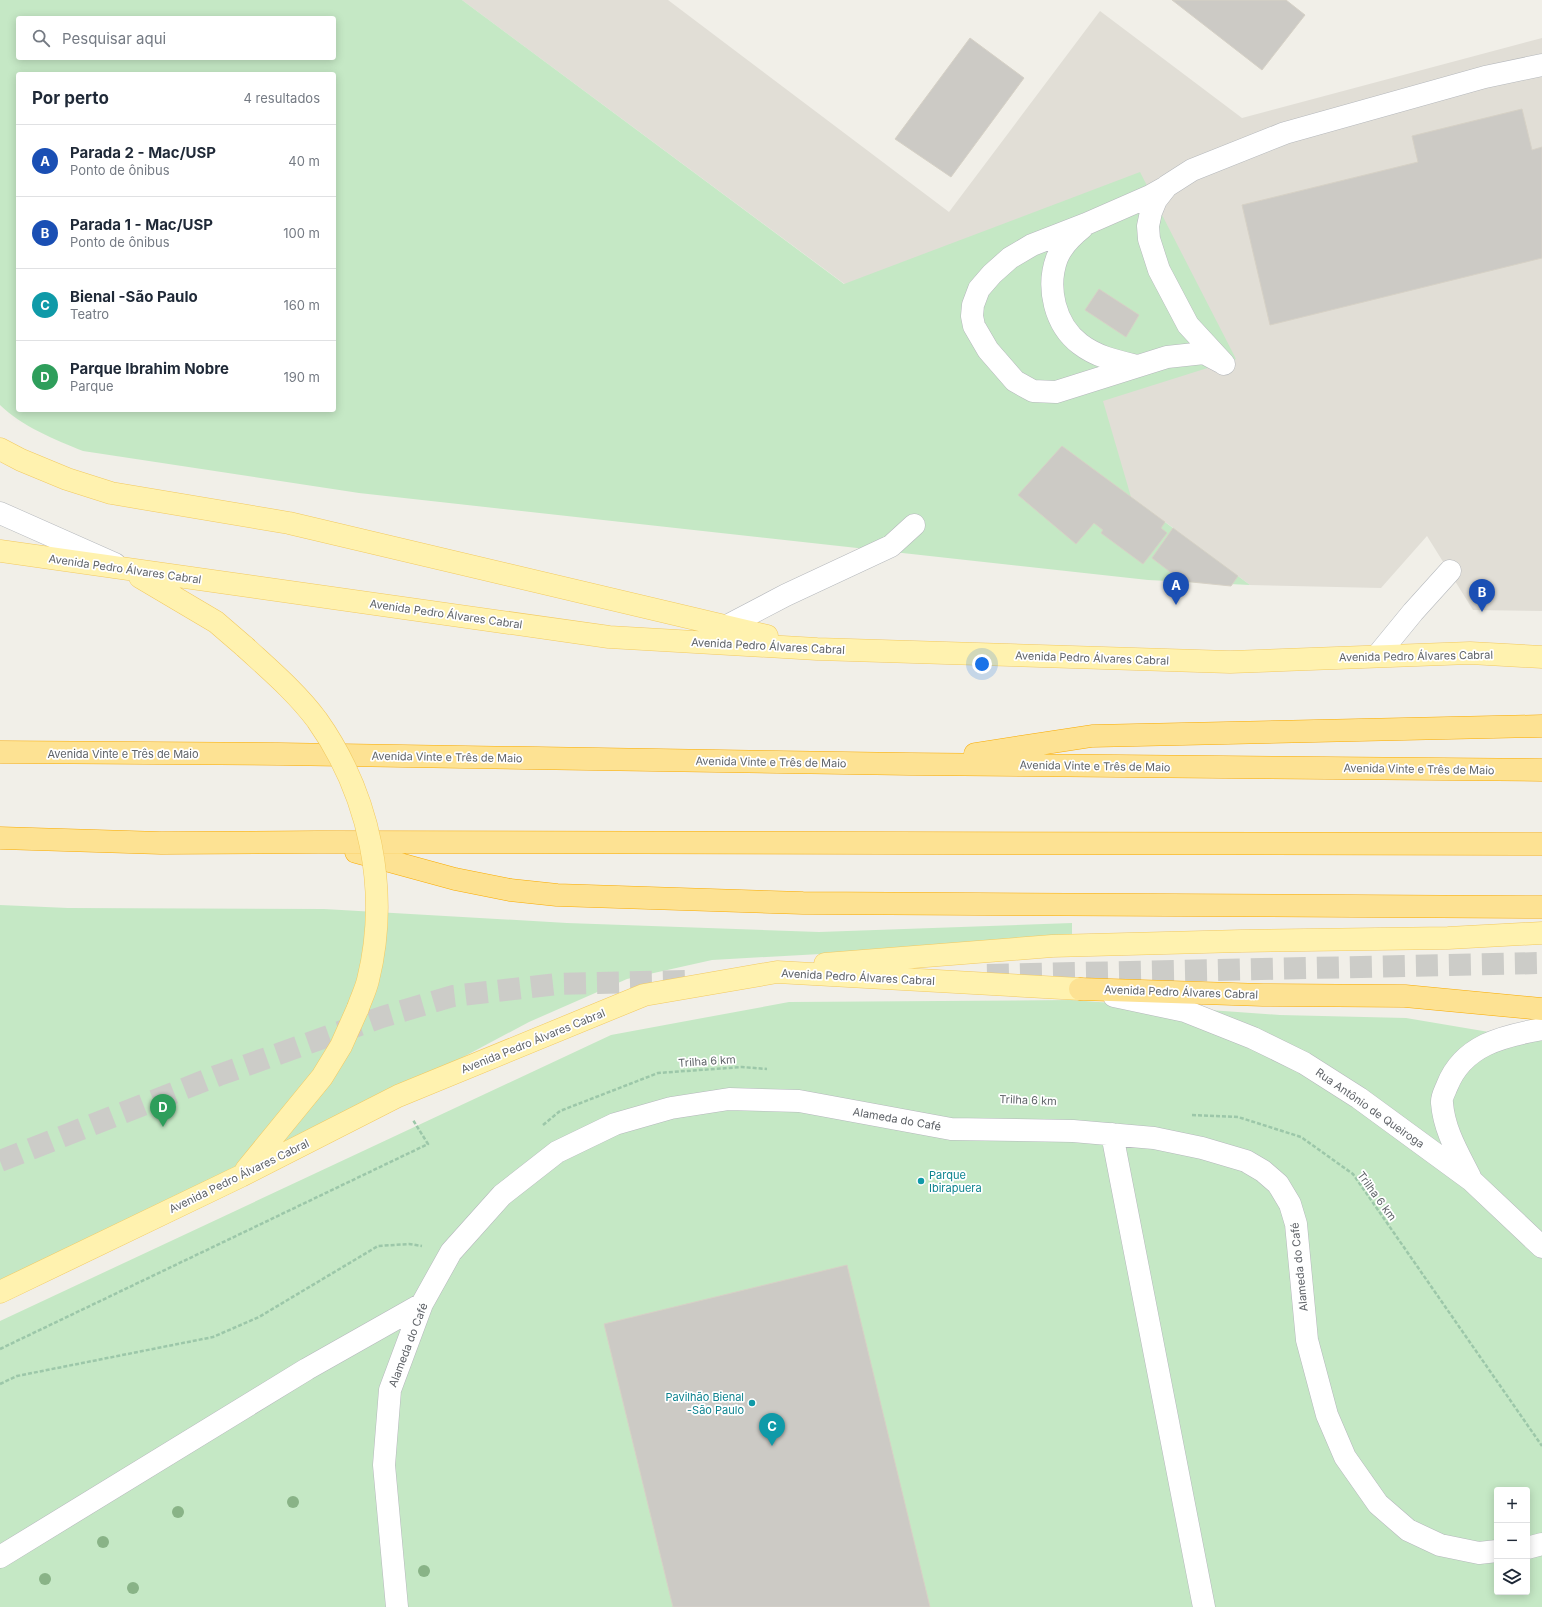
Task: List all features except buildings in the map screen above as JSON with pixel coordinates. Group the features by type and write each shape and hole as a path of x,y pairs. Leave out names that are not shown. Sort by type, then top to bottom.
{"highway":[{"path":"909,764 1092,736 1542,726"},
{"name":"Avenida Vinte e Três de Maio","path":"0,752 296,754 909,764 1542,770"},
{"path":"0,838 161,843 1542,844"},
{"path":"318,842 455,879 510,890 557,895 803,903 1542,907"},
{"name":"Avenida Pedro Álvares Cabral","path":"1080,989 1263,995 1405,996 1542,1009"}],"main road":[{"path":"0,448 28,463 67,479 111,493 289,523 727,626 817,649"},
{"name":"Avenida Pedro Álvares Cabral","path":"0,551 609,637 817,649 1230,662 1470,653 1542,657"},
{"path":"129,570 177,597 216,622 284,683 317,720 342,762 360,805 371,845 377,886 377,919 368,980 358,1008 342,1046 322,1076 241,1176"},
{"path":"777,972 812,965 1052,946 1448,938 1542,933"},
{"name":"Avenida Pedro Álvares Cabral","path":"0,1292 241,1176 398,1096 644,995 777,972 1080,989"}],"street":[{"path":"1167,186 1156,200 1151,212 1148,226 1149,239 1159,270 1188,325 1224,364 1204,353 1167,357 1056,392 1033,391 1015,381 988,350 974,326 972,316 973,305 979,288 1010,258 1032,245 1086,224 1150,196 1192,170 1285,133 1485,77 1542,65"},
{"path":"1086,224 1069,238 1057,258 1053,275 1053,292 1056,310 1063,324 1080,344 1105,358 1138,366"},
{"path":"0,513 129,570"},
{"path":"727,626 786,595 891,546 914,525"},
{"path":"1377,656 1413,612 1450,571"},
{"name":"Rua Antônio de Queiroga","path":"1080,989 1185,1011 1253,1038 1304,1063 1359,1098 1471,1180 1542,1247"},
{"name":"Rua Antônio de Queiroga","path":"1471,1180 1447,1132 1442,1101 1452,1074 1474,1050 1498,1038 1542,1029"},
{"name":"Alameda do Café","path":"397,1607 384,1466 390,1390 422,1304 451,1252 502,1195 557,1152 614,1124 671,1108 729,1099 799,1101 951,1129 1073,1131 1154,1138 1202,1148 1246,1161 1278,1184 1290,1204 1296,1224 1307,1340 1327,1415 1345,1457 1378,1504 1408,1530 1440,1545 1479,1553 1494,1552"},
{"path":"1112,1134 1204,1607"},
{"path":"0,1557 308,1369 422,1304"},
{"path":"1530,1547 1542,1544"}],"path":[{"name":"Trilha 6 km","path":"543,1125 560,1111 658,1073 742,1067 773,1070"},
{"path":"0,1349 428,1144 398,1096"},
{"name":"Trilha 6 km","path":"1190,1115 1238,1117 1301,1137 1352,1174 1542,1446"},
{"path":"0,1384 17,1376 213,1337 260,1317 378,1246 408,1244 425,1246"}],"shaded area":[{"path":"462,0 668,0 949,212 1100,11 1242,118 1542,38 1542,611 1473,610 1427,536 1381,588 1250,585"}],"green space":[{"path":"0,0 462,0 844,284 1140,172 1236,359 1103,401 1131,497 1250,585 1148,580 359,493 83,451 28,426 8,413 0,405"},
{"path":"0,905 68,908 324,909 567,923 819,932 1072,923 1072,940 712,960 627,979 529,1022 422,1079 0,1285"},
{"name":"Parque Ibirapuera","path":"1071,1000 1280,1015 1406,1018 1542,1041 1542,1607 0,1607 0,1321 611,1035 789,1002"}],"tunnel":[{"path":"987,975 1542,963"},
{"path":"0,1161 219,1075 382,1017 453,996 557,984 685,981"}],"place":[{"name":"Parada 2 - Mac/USP","path":"1176,605"},
{"name":"Parada 1 - Mac/USP","path":"1482,612"},
{"name":"Parque Ibrahim Nobre","path":"163,1127"},
{"name":"Parque Ibirapuera","path":"921,1181"},
{"name":"Pavilhão Bienal -São Paulo","path":"752,1403"},
{"name":"Bienal -São Paulo","path":"772,1446"}]}
